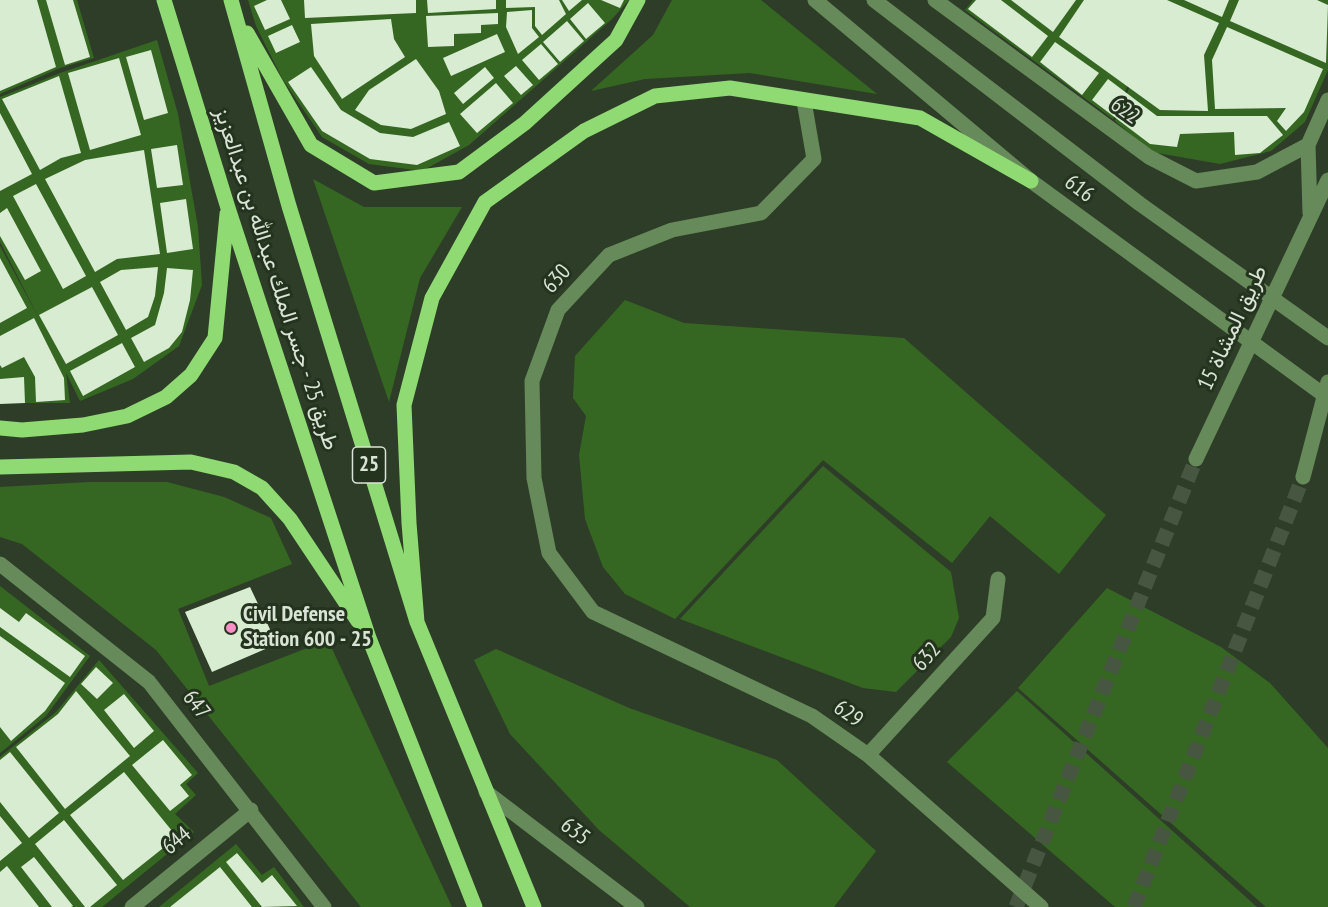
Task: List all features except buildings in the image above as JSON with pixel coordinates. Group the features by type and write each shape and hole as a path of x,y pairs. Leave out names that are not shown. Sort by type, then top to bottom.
{"main road":[{"name":"طريق 25 - جسر الملك عبدالله بن عبدالعزيز","path":"164,0 228,208 369,638 476,907"},
{"path":"233,6 311,145 374,183 459,172 525,123 616,40 639,0"},
{"name":"طريق 25 - جسر الملك عبدالله بن عبدالعزيز","path":"233,6 288,206 417,622 534,907"},
{"path":"417,622 409,523 404,405 432,298 486,202 584,131 654,96 730,88 920,118 1031,181"},
{"path":"0,428 22,430 83,425 127,416 166,397 191,375 215,338 228,208"},
{"path":"0,467 191,462 234,472 262,488 290,519 369,638"}],"street":[{"name":"616","path":"815,0 1031,181 1110,241 1328,398"},
{"name":"616","path":"874,0 1140,204 1328,338"},
{"name":"622","path":"934,0 1149,157 1196,181 1257,172 1308,145"},
{"name":"طريق المشاة 15","path":"1311,216 1308,145 1328,100"},
{"name":"630","path":"593,612 549,553 534,478 532,381 558,310 609,255 672,230 761,213 814,159 804,101"},
{"name":"طريق المشاة 15","path":"1196,459 1328,180"},
{"path":"1303,477 1328,382"},
{"name":"647","path":"0,564 149,682 251,810 324,907"},
{"name":"632","path":"868,755 993,618 998,579"},
{"name":"629","path":"593,612 812,716 868,755 1041,907"},
{"name":"635","path":"486,792 637,907"},
{"name":"644","path":"132,907 251,810"}],"green space":[{"path":"0,0 77,0 94,58 60,68 0,94"},
{"path":"248,0 629,0 612,19 469,145 422,171 369,164 322,137 283,80 256,26"},
{"path":"672,0 761,0 877,94 750,73 645,79 591,91 653,35"},
{"path":"973,0 1165,0 1113,119 965,10"},
{"path":"1167,0 1328,0 1328,70 1305,122 1271,151 1220,164 1152,152 1115,121"},
{"path":"157,40 178,114 198,227 202,285 179,346 133,379 80,401 66,373 70,403 0,403 0,246 41,322 0,242 0,97 63,72"},
{"path":"313,179 364,207 462,207 420,278 389,402"},
{"path":"625,300 684,323 904,338 1106,515 1059,574 990,516 952,563 823,460 675,619 625,594 603,567 585,519 579,455 586,416 573,398 575,356"},
{"path":"823,466 951,572 959,618 951,637 896,692 863,688 680,619"},
{"path":"89,482 167,482 224,497 271,518 292,564 178,609 209,686 328,640 452,907 361,907 156,650 22,544 0,537 0,487"},
{"path":"0,586 90,656 46,716 0,753"},
{"path":"1107,588 1221,647 1270,683 1328,748 1328,907 1266,907 1018,688"},
{"path":"496,649 629,708 777,760 876,851 834,907 690,907 599,830 510,734 474,660"},
{"path":"99,660 198,773 186,784 196,795 175,814 194,832 102,907 0,907 0,757 56,712"},
{"path":"1017,691 1257,907 1115,907 947,762"},
{"path":"236,844 262,875 274,867 304,907 159,907"}],"tunnel":[{"path":"1016,907 1196,459"},
{"path":"1134,907 1303,477"}],"place":[{"name":"Civil Defense Station 600 - 25","path":"231,628"}]}
